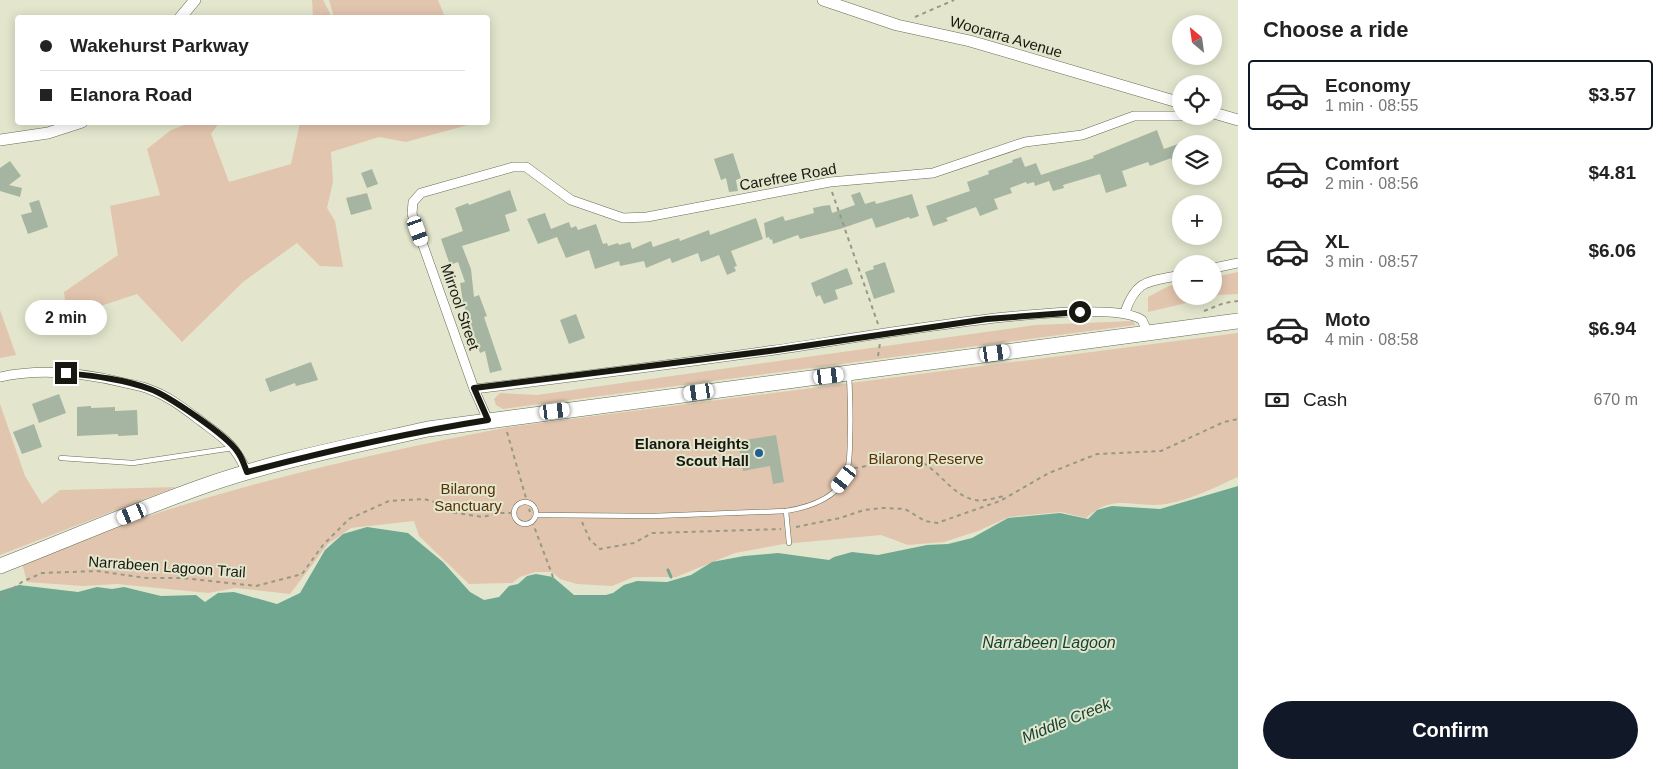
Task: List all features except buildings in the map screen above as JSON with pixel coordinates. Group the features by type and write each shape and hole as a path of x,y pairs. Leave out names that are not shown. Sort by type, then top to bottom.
{"main road":[{"path":"0,566 201,487 247,472 339,448 428,429 1238,321"}],"street":[{"path":"182,15 195,0"},
{"name":"Woorarra Avenue","path":"823,0 897,25 970,41 1172,100"},
{"path":"1222,115 1238,120"},
{"name":"Carefree Road","path":"413,202 421,193 513,167 526,167 571,200 623,218 647,217 830,182 933,173 1018,144 1082,135 1134,116 1172,116"},
{"path":"0,140 48,133 73,125"},
{"name":"Mirrool Street","path":"413,202 412,214 474,388 495,419"},
{"path":"1222,266 1238,263"},
{"path":"1125,312 1131,295 1137,288 1146,282 1172,277"},
{"path":"474,388 757,353 987,319 1037,314 1091,311 1125,312 1142,320 1148,333"},
{"path":"0,377 20,372 66,373 100,377 150,389 177,403 234,448 247,472"}],"lane":[{"path":"536,515 653,516 786,511 804,508 821,501 836,490 848,469 851,410 848,373"},
{"path":"61,458 133,463 234,448"},
{"path":"528,502 535,508 536,515 532,522 522,524 516,520 514,513 518,504 528,502"},
{"path":"786,511 789,543"}],"path":[{"path":"897,25 954,0"},
{"path":"830,182 882,334 876,369"},
{"path":"1199,312 1224,303 1238,302"},
{"path":"495,419 528,502 532,522 553,577"},
{"path":"848,469 862,468 884,459 902,456 913,458 936,471 956,492 976,500 1008,496 1049,473 1097,454 1161,451 1207,429 1238,419"},
{"name":"Narrabeen Lagoon Trail","path":"0,598 22,582 42,573 97,572 146,578 184,578 256,586 302,574 324,545 349,519 389,501 424,499 438,503 450,512 483,518 498,513 514,513"}],"green space":[{"path":"312,0 323,0 331,15 313,15"},
{"path":"329,0 438,0 444,15 333,15"},
{"path":"185,125 218,125 211,134 229,182 291,164 300,125 468,125 406,142 379,137 331,152 333,182 327,208 335,221 343,267 320,266 297,243 243,282 182,342 137,294 67,317 64,292 118,255 110,206 160,195 147,149 171,130"},
{"path":"1238,272 1238,294 1222,295 1222,275"},
{"path":"1172,285 1172,305 1178,305 1148,312 1148,297"},
{"path":"0,310 16,355 0,358"},
{"path":"1133,321 1135,325 503,409 496,405 494,399 500,393 537,395 1035,325"},
{"name":"Bilarong Reserve","path":"1238,333 1238,477 1194,496 1166,504 1115,503 1096,510 1086,518 1061,512 1009,517 978,531 944,542 908,545 881,535 784,544 735,553 676,577 634,577 612,586 577,584 560,579 552,572 535,572 520,577 512,583 469,584 419,536 414,521 351,528 328,544 290,594 235,588 208,593 117,584 83,586 27,582 22,563 124,524 230,491 369,456 509,427"},
{"path":"0,404 25,476 42,504 60,490 176,487 0,555"}],"water":[{"name":"Narrabeen Lagoon","path":"1238,486 1238,769 0,769 0,591 19,585 78,592 97,587 112,589 124,587 161,596 196,595 205,602 218,593 234,592 277,604 300,593 325,550 343,534 367,527 408,533 443,562 470,592 484,600 499,597 509,586 518,584 527,576 536,574 553,577 574,595 606,595 613,593 624,585 637,581 667,582 691,575 712,562 744,556 778,553 829,560 852,552 878,555 927,545 948,544 972,538 1008,518 1060,513 1088,519 1097,510 1112,506 1160,509"}],"waterway":[{"path":"668,570 671,577"}],"place":[{"name":"Elanora Heights Scout Hall","path":"759,453"}],"route":[{"path":"66,373 100,377 150,389 177,403 229,442 238,452 247,472 339,448 428,429 488,420 474,388 599,374 987,319 1080,312"}],"park label":[{"name":"Bilarong Sanctuary","path":"468,498"}],"water label":[{"name":"Middle Creek","path":"1066,720"}]}
